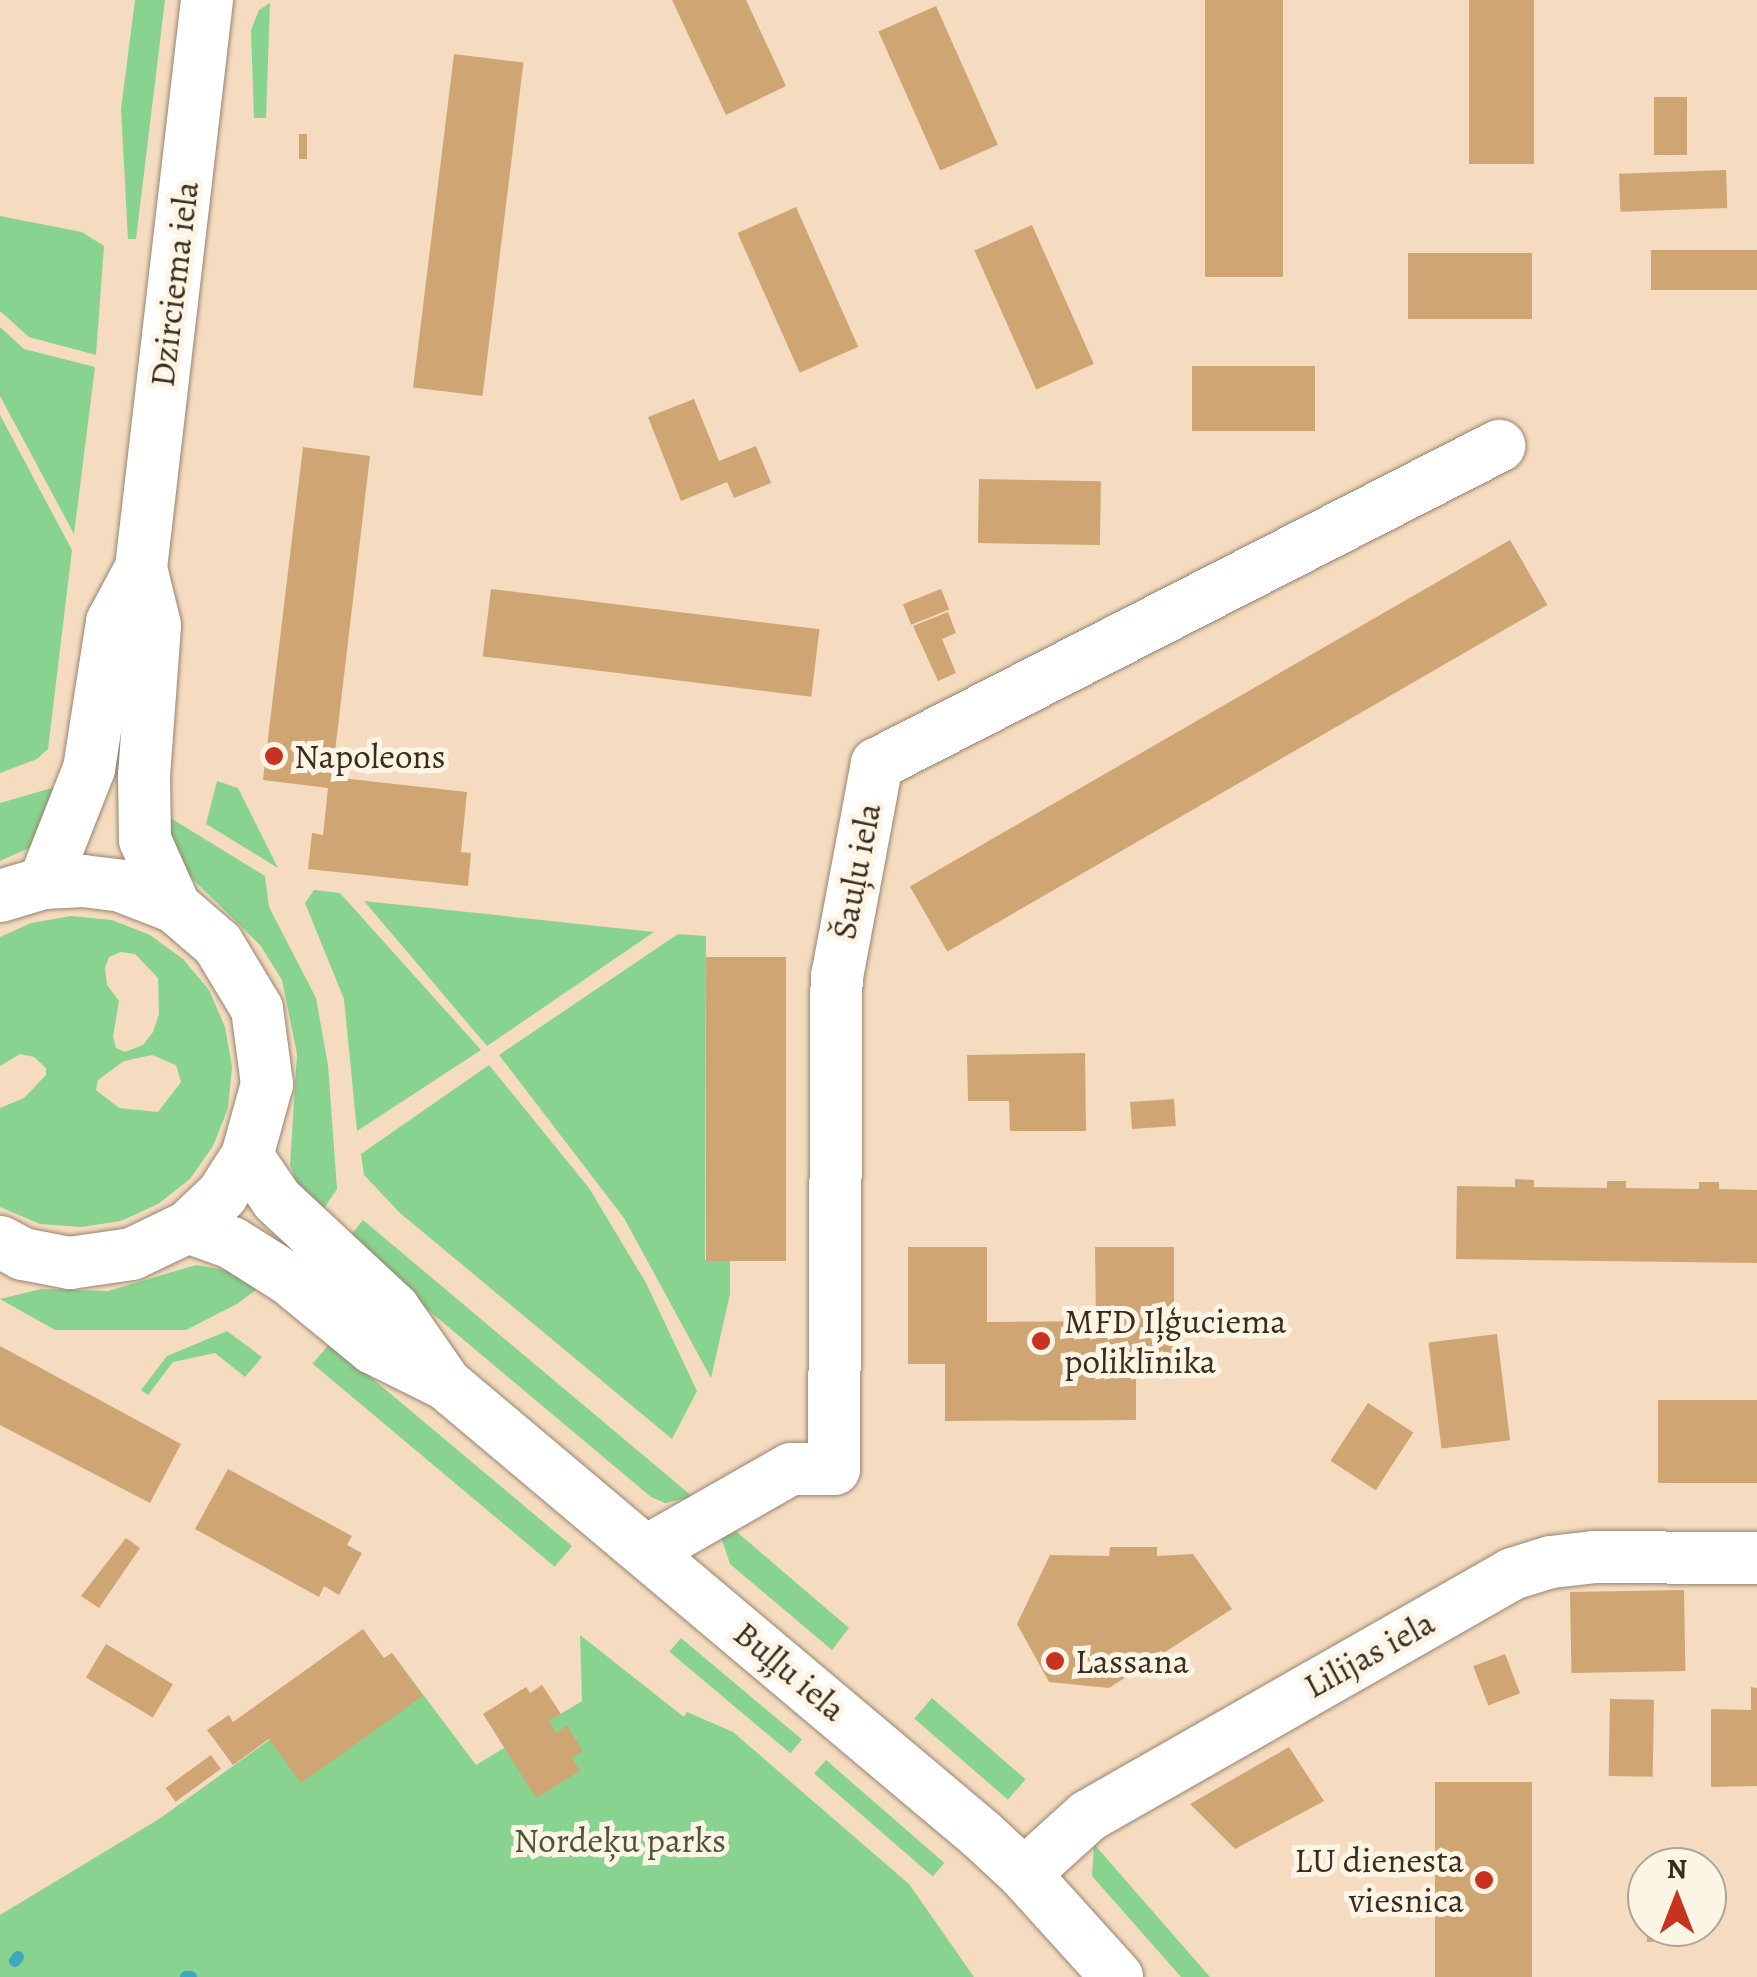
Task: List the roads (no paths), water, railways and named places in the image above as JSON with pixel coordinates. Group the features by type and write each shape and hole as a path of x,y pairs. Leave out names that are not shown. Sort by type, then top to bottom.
{"street":[{"name":"Dzirciema iela","path":"174,906 145,840 144,776 155,625 141,568 207,0"},
{"name":"Šauļu iela","path":"647,1552 791,1470 834,1469 836,977 877,764 1499,446"},
{"name":"Dzirciema iela","path":"22,889 88,770 112,622 141,568"},
{"path":"8,1254 70,1263 132,1254 188,1226 222,1195 248,1156 267,1084 256,1009 218,944 174,906 121,886 83,881 22,889"},
{"name":"Buļļu iela","path":"248,1156 277,1200 394,1309 446,1384"},
{"name":"Buļļu iela","path":"188,1226 232,1243 288,1279 373,1348 446,1384 1024,1874 1118,1977"},
{"name":"Lilijas iela","path":"1024,1874 1088,1816 1512,1574 1551,1562 1594,1557 1757,1558"}],"waterway":[{"path":"15,1961 18,1957"},
{"path":"186,1977 191,1977"}],"place":[{"name":"Napoleons","path":"274,756"},
{"name":"MFD Iļģuciema poliklīnika","path":"1041,1341"},
{"name":"Lassana","path":"1055,1661"},
{"name":"LU dienesta viesnica","path":"1484,1880"}],"park label":[{"name":"Nordeķu parks","path":"620,1840"}]}
